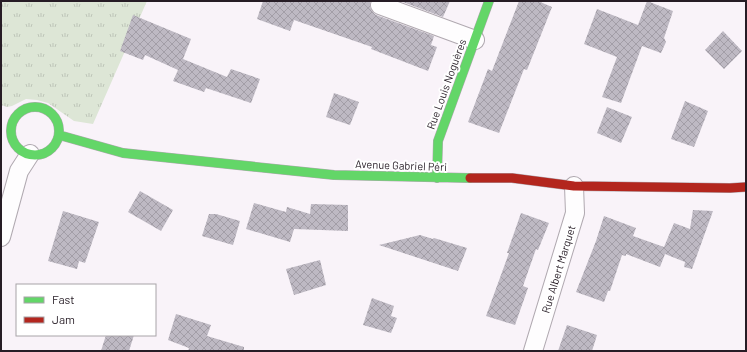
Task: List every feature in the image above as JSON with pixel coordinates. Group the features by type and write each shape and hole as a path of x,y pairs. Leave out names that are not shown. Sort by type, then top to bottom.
{"street":[{"name":"Rue Louis Noguères","path":"437,178 438,141 489,1"},
{"path":"380,6 475,40"},
{"path":"30,108 45,109 54,117 59,128 59,135 56,143 45,153 37,155 30,154 23,151 13,140 12,126 14,120 22,111 30,108"},
{"path":"1,120 12,126"},
{"name":"Avenue Gabriel Péri","path":"59,135 123,152 194,161 334,175 437,178 512,178 574,186 730,188 746,186"},
{"path":"1,237 19,171 30,154"},
{"name":"Rue Albert Marquet","path":"533,351 575,213 574,186"}],"green space":[{"path":"1,1 147,1 93,124 74,121 48,103 37,100 26,99 7,107 1,105"}],"building":[{"path":"263,1 370,1 370,7 376,15 434,36 431,45 437,47 428,71 371,49 372,47 294,20 290,31 257,19"},
{"path":"400,1 450,1 443,17"},
{"path":"519,1 538,1 552,7 527,70 524,69 499,133 468,122 488,69 492,71"},
{"path":"647,1 673,11 664,38 666,42 661,53 642,46 621,103 602,97 617,57 584,44 597,9 638,25"},
{"path":"133,15 191,39 183,59 227,77 231,69 260,79 251,103 206,88 204,92 173,81 178,70 145,55 143,60 120,51"},
{"path":"723,31 742,51 724,69 705,50"},
{"path":"334,93 359,102 350,125 326,117"},
{"path":"685,101 708,111 694,147 671,139"},
{"path":"607,107 632,117 621,143 597,133"},
{"path":"140,191 173,210 161,231 128,212"},
{"path":"254,203 286,212 287,207 310,214 311,204 348,205 348,231 294,229 290,242 246,229"},
{"path":"693,210 713,211 692,269 684,267 685,262 665,254 660,267 626,254 626,256 622,255 610,291 608,291 604,302 576,292 604,216 636,228 633,236 664,247 674,223 690,229"},
{"path":"63,211 99,222 85,263 79,261 77,269 48,261"},
{"path":"521,213 549,223 538,250 536,249 523,286 528,288 515,325 486,316 509,253 507,253"},
{"path":"209,214 216,214 240,221 233,245 202,236"},
{"path":"420,235 467,248 458,271 379,245"},
{"path":"320,260 326,285 294,295 286,269"},
{"path":"372,298 394,306 391,316 397,318 391,333 363,325"},
{"path":"176,314 211,325 207,336 244,347 244,351 188,351 189,348 168,340"},
{"path":"567,325 597,335 592,351 558,351"},
{"path":"106,336 134,336 129,351 101,351"}],"traffic: fast":[{"path":"437,178 438,141 489,1"},
{"path":"35,107 44,109 52,114 57,122 59,131 57,140 52,148 44,153 35,155 26,153 18,148 13,140 11,131 13,122 18,114 26,109 35,107"},
{"path":"59,135 123,153 334,175 470,178"}],"traffic: jam":[{"path":"470,178 512,178 574,186 746,187"}]}
